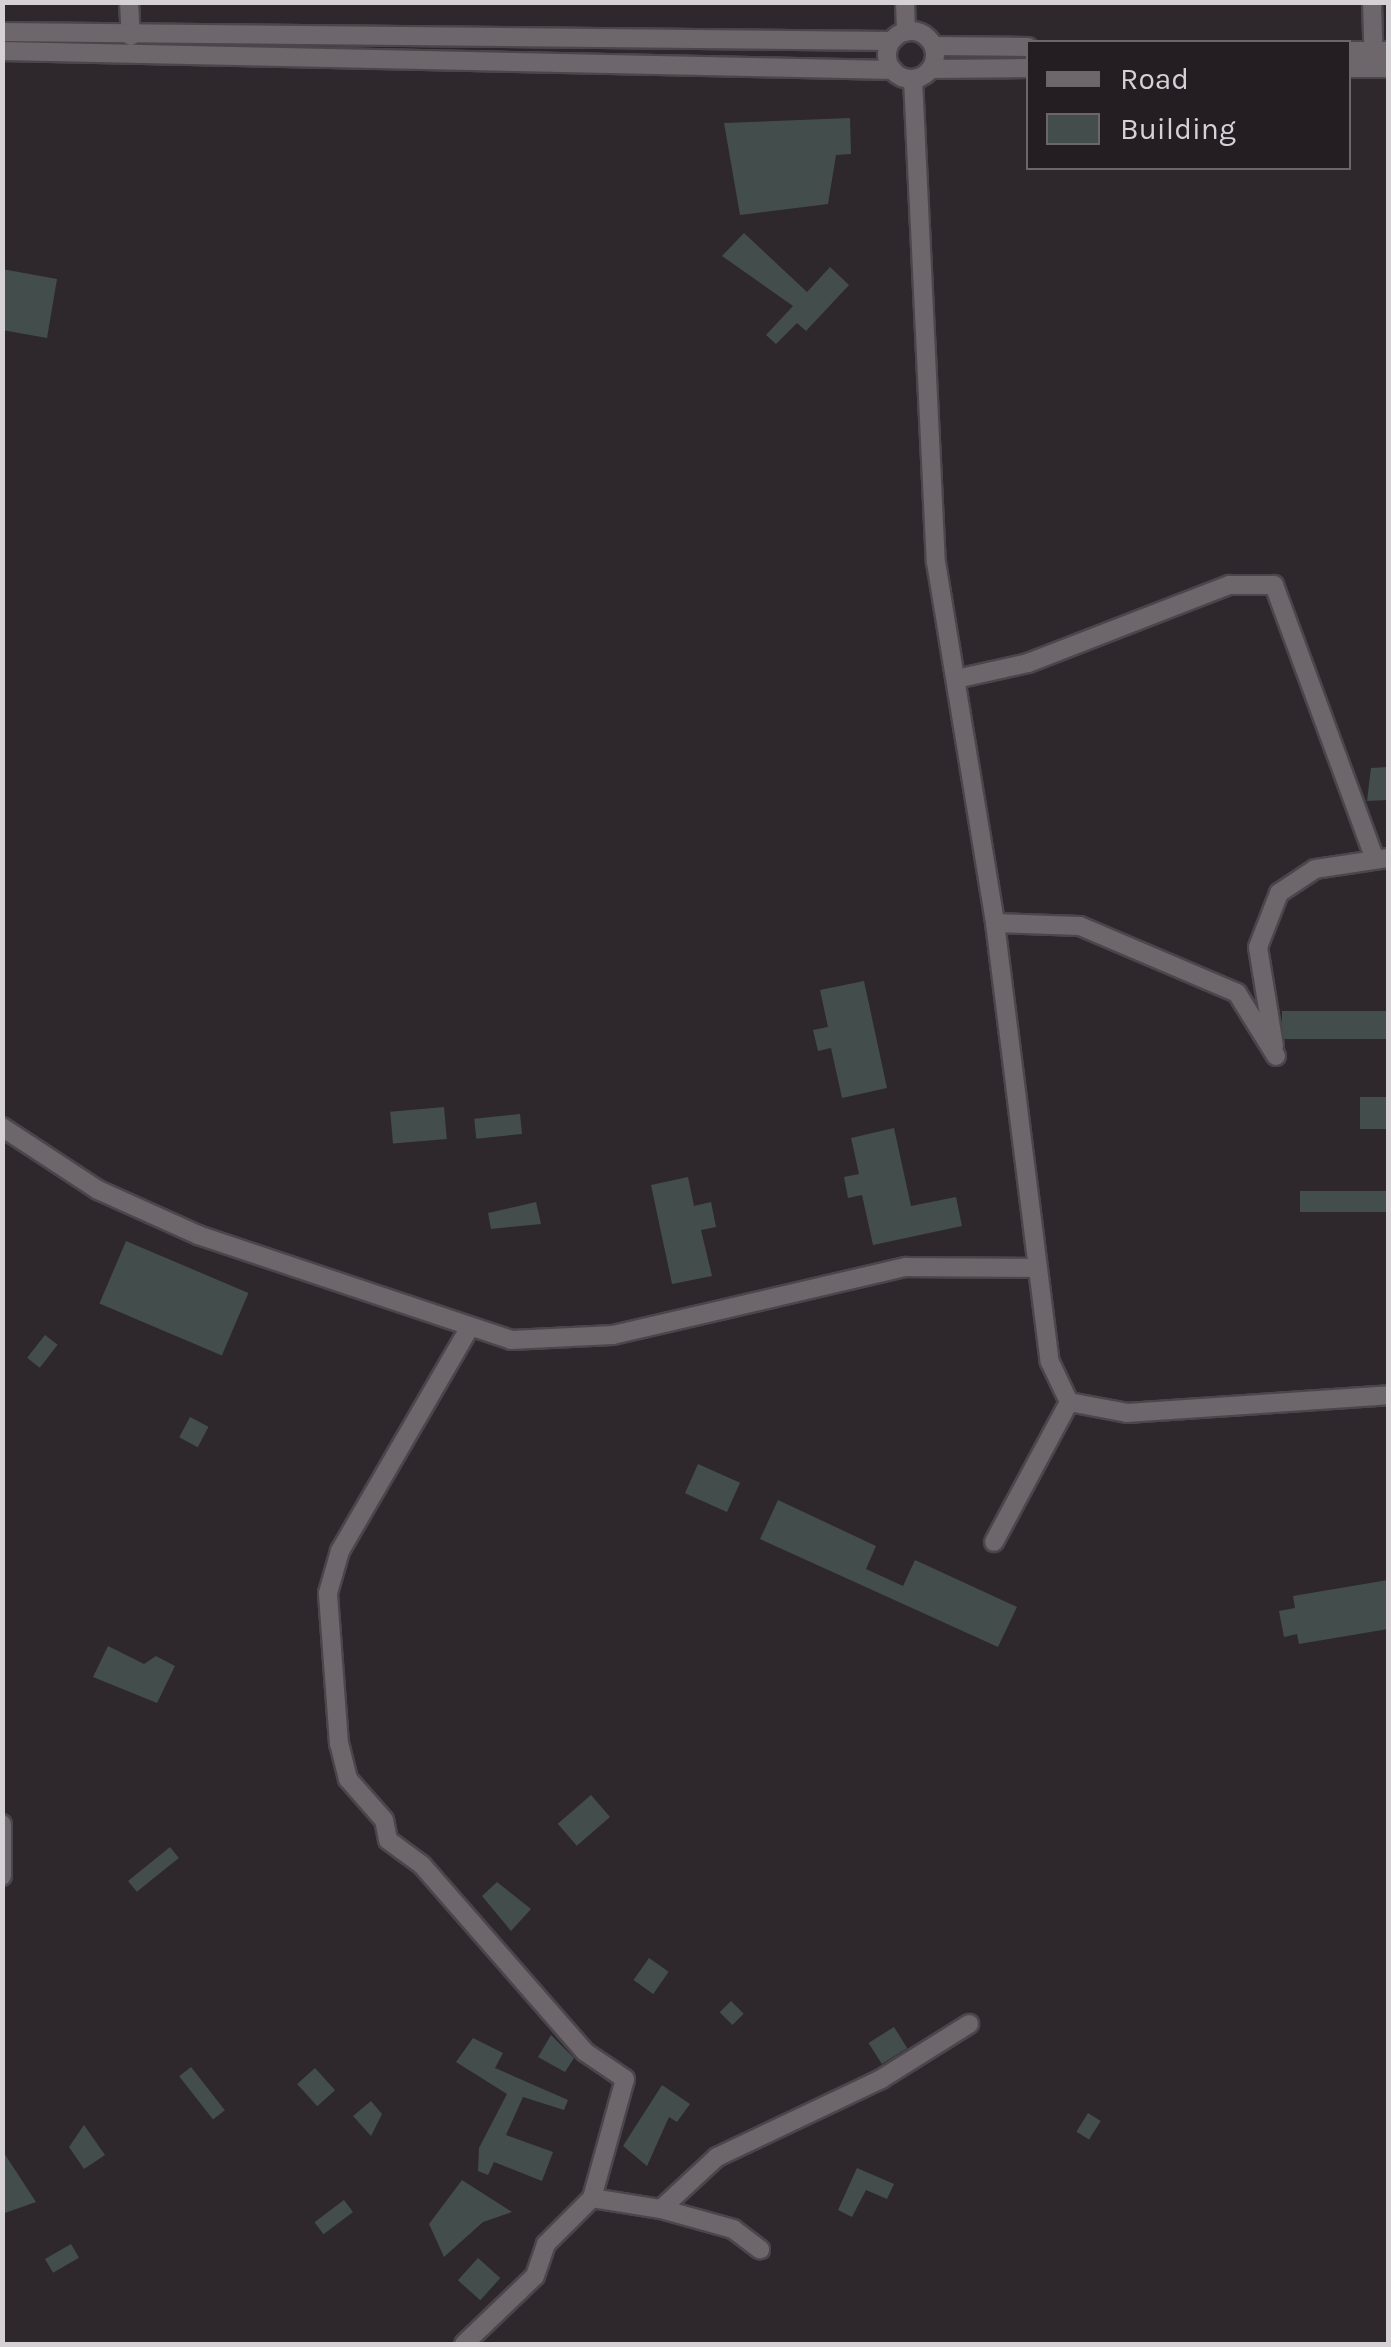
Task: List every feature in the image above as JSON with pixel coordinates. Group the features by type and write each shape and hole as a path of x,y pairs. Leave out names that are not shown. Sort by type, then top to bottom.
{"street":[{"path":"130,2 131,36"},
{"path":"892,70 905,2"},
{"path":"1372,2 1381,60"},
{"path":"2,32 131,36 899,36 934,46 1026,47"},
{"path":"931,70 934,46"},
{"path":"2,52 892,70 913,79 931,70 1026,68"},
{"path":"1351,52 1381,60"},
{"path":"1351,67 1381,60"},
{"path":"913,79 936,562 995,923 1050,1362 1070,1402"},
{"path":"956,679 1045,657 1229,585 1274,585 1382,858 1294,878 1266,916 1258,946 1276,1056 1236,993 1080,926 995,923"},
{"path":"2,1126 98,1190 198,1236 470,1327 562,1342 906,1267 1036,1268"},
{"path":"464,2344 535,2276 546,2244 592,2198 625,2079 585,2052 422,1865 388,1840 384,1820 348,1779 339,1744 328,1593 340,1551 470,1327"},
{"path":"1070,1402 1142,1414 1388,1394"},
{"path":"994,1542 1070,1402"},
{"path":"2,1824 2,1876"},
{"path":"661,2209 717,2157 881,2080 970,2024"},
{"path":"592,2198 661,2209 733,2228 760,2249"}],"building":[{"path":"850,118 851,154 836,155 828,204 740,215 724,123"},
{"path":"744,233 807,292 830,267 849,285 806,331 797,323 776,344 766,335 793,306 722,256"},
{"path":"2,269 57,279 47,338 2,330"},
{"path":"1388,767 1388,800 1367,801 1371,768"},
{"path":"864,981 887,1088 842,1098 831,1048 818,1051 813,1030 828,1027 820,990"},
{"path":"1282,1011 1388,1011 1388,1039 1282,1039"},
{"path":"1360,1097 1388,1097 1388,1129 1360,1129"},
{"path":"444,1107 447,1139 393,1144 390,1112"},
{"path":"520,1114 522,1134 476,1139 474,1119"},
{"path":"894,1128 911,1206 956,1197 962,1226 873,1245 862,1195 848,1198 844,1177 859,1174 851,1138"},
{"path":"688,1177 694,1206 711,1202 716,1227 701,1230 712,1276 672,1284 651,1185"},
{"path":"1300,1191 1388,1191 1388,1212 1300,1212"},
{"path":"536,1202 541,1224 491,1229 488,1213"},
{"path":"126,1241 248,1293 222,1356 99,1304"},
{"path":"45,1335 58,1345 40,1368 27,1358"},
{"path":"190,1417 209,1427 198,1447 179,1437"},
{"path":"698,1464 740,1483 727,1512 685,1493"},
{"path":"778,1500 876,1546 866,1569 903,1586 915,1560 1017,1607 998,1647 760,1539"},
{"path":"1388,1580 1388,1629 1299,1644 1297,1634 1284,1637 1279,1611 1295,1608 1293,1596"},
{"path":"108,1646 144,1664 156,1656 175,1666 157,1703 93,1677"},
{"path":"591,1795 610,1817 577,1846 558,1824"},
{"path":"170,1847 179,1858 137,1892 128,1881"},
{"path":"497,1882 531,1909 511,1931 482,1896"},
{"path":"649,1958 669,1972 653,1994 634,1980"},
{"path":"731,2001 744,2014 732,2025 720,2012"},
{"path":"894,2027 907,2048 882,2064 869,2043"},
{"path":"551,2035 574,2058 565,2072 538,2057"},
{"path":"473,2038 503,2053 495,2068 568,2100 564,2110 523,2097 506,2135 553,2152 542,2181 494,2162 488,2175 478,2171 479,2148 507,2094 456,2062"},
{"path":"191,2067 225,2110 213,2120 179,2076"},
{"path":"315,2068 335,2090 317,2106 297,2084"},
{"path":"662,2085 690,2104 677,2122 669,2117 647,2166 623,2146"},
{"path":"371,2101 382,2114 371,2136 353,2116"},
{"path":"1088,2113 1101,2121 1089,2140 1076,2132"},
{"path":"84,2125 105,2155 84,2169 69,2147"},
{"path":"2,2150 36,2202 2,2214"},
{"path":"857,2168 894,2184 887,2199 866,2190 852,2217 838,2210"},
{"path":"462,2180 512,2212 483,2222 444,2257 429,2224"},
{"path":"344,2200 353,2212 323,2234 314,2222"},
{"path":"71,2244 79,2258 53,2273 45,2259"},
{"path":"478,2258 500,2278 480,2300 458,2280"}]}
